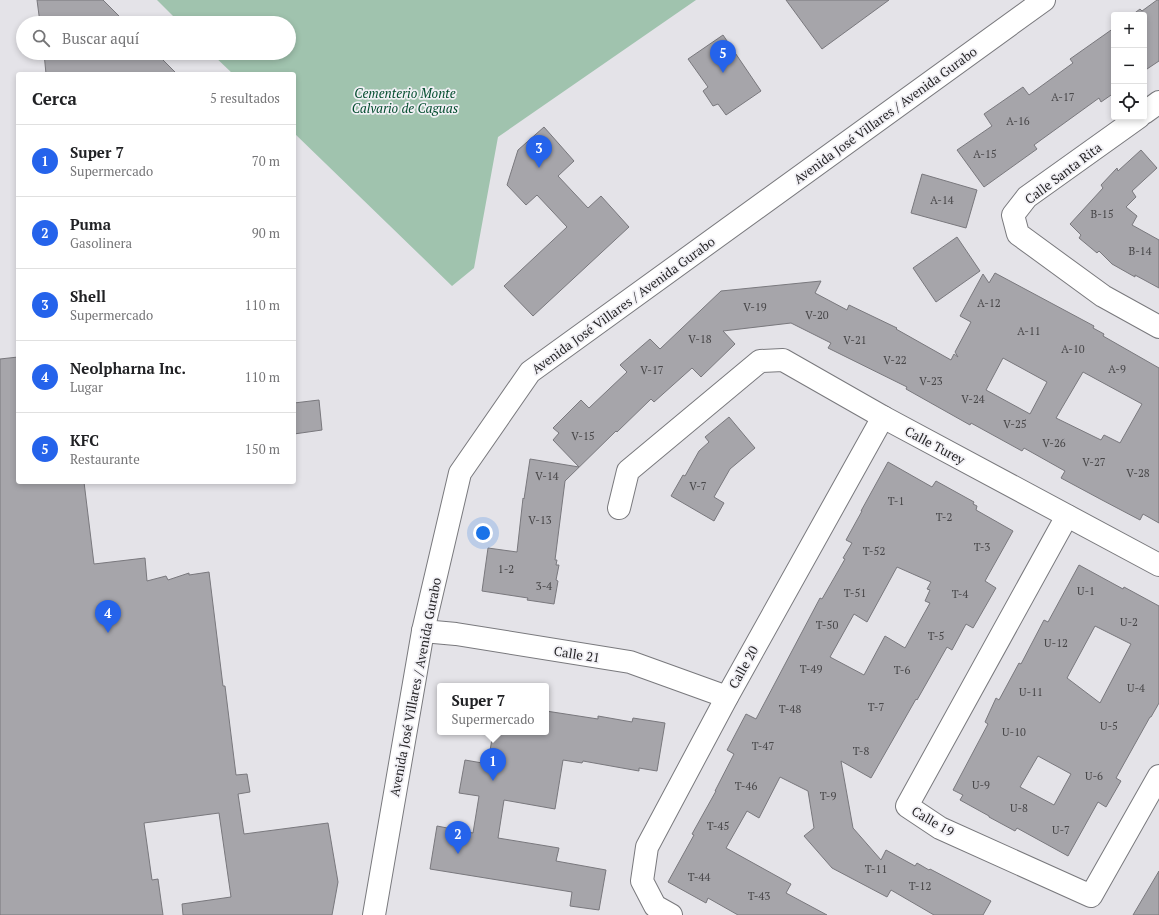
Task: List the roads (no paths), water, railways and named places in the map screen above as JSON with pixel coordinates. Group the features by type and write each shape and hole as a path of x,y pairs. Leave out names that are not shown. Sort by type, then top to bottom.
{"street":[{"name":"Avenida José Villares / Avenida Gurabo","path":"374,915 423,631 460,473 530,372 1044,0"},
{"path":"1147,111 1159,102"},
{"name":"Calle Santa Rita","path":"1135,120 1027,197 1013,216 1018,234 1103,296 1159,327"},
{"name":"Calle Turey","path":"619,508 628,471 760,361 783,360 883,417 1159,565"},
{"name":"Calle 20","path":"671,915 655,906 642,881 647,847 727,697 883,417"},
{"name":"Calle 19","path":"1067,516 907,806 940,828 1091,896 1159,776"},
{"name":"Calle 21","path":"423,631 456,634 630,662 727,697"}],"place":[{"name":"KFC","path":"723,73"},
{"name":"Shell","path":"539,168"},
{"name":"Neolpharna Inc.","path":"108,633"},
{"name":"Super 7","path":"493,781"},
{"name":"Puma","path":"458,854"}],"park label":[{"name":"Cementerio Monte Calvario de Caguas","path":"405,100"}]}
